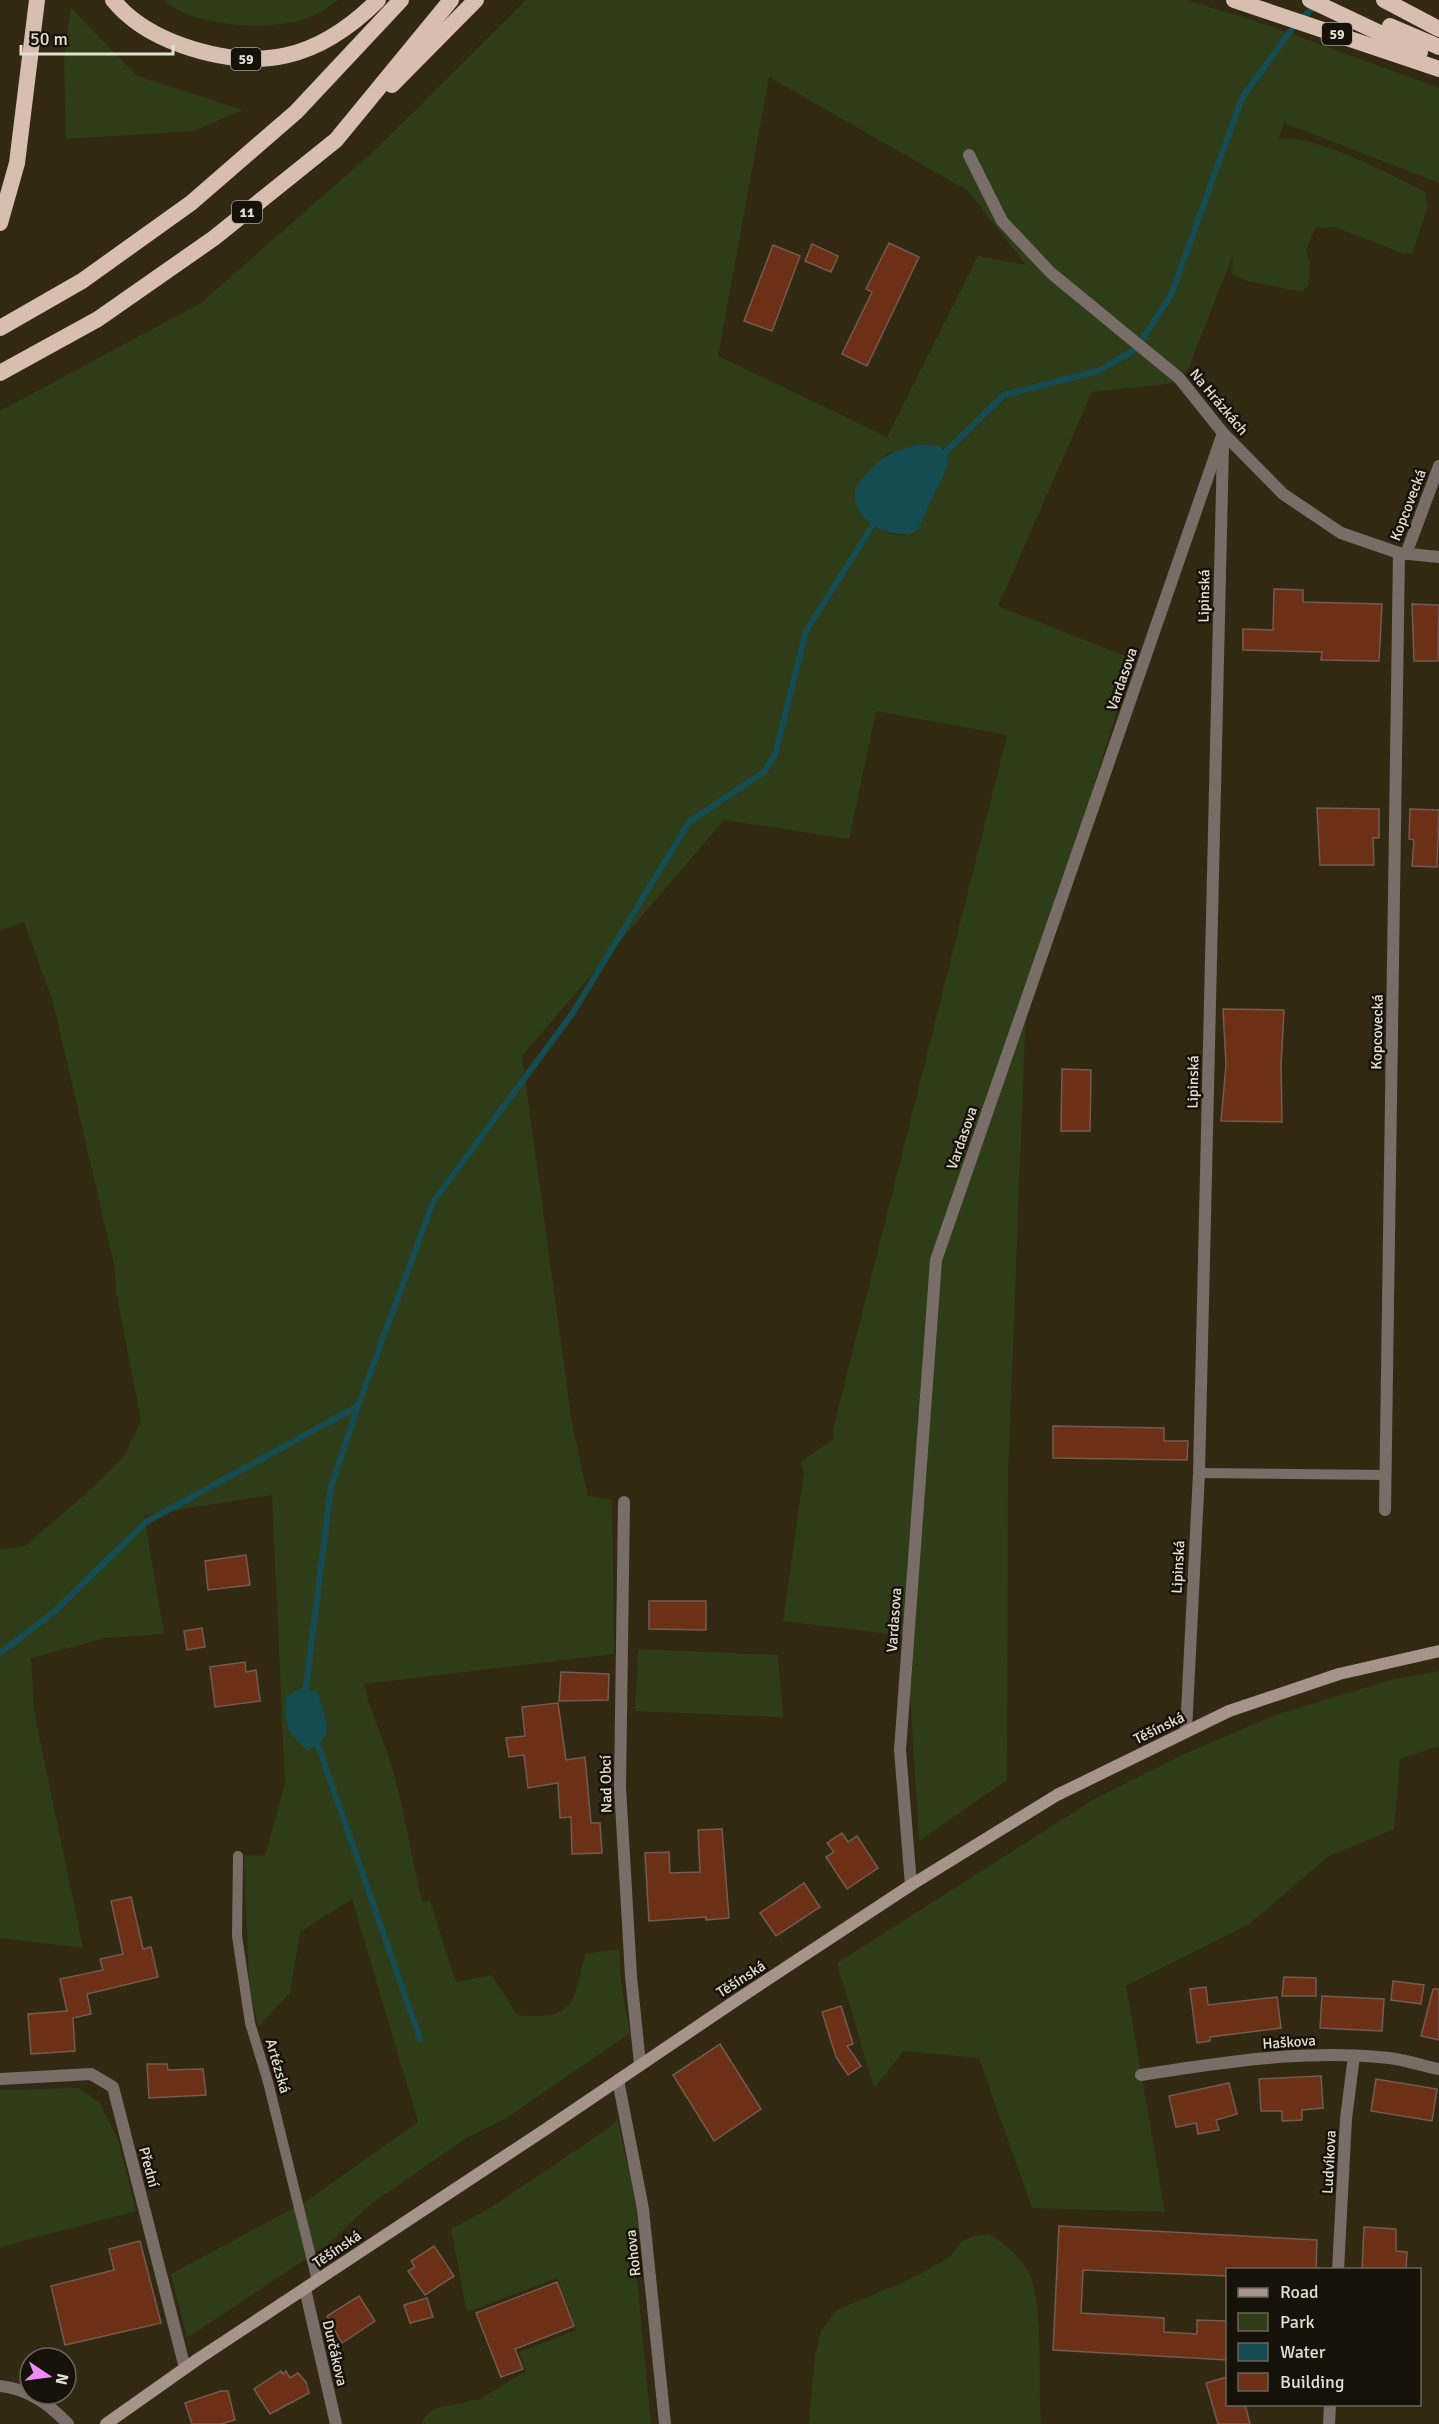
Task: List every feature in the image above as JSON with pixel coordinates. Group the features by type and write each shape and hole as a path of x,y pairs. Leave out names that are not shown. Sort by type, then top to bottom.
{"highway":[{"path":"0,223 17,163 37,0"},
{"name":"59","path":"113,0 144,27 167,39 210,54 242,59 288,56 319,45 344,31 378,0"},
{"path":"0,328 82,281 191,203 296,112 401,0"},
{"name":"11","path":"0,373 98,319 214,238 336,140 451,0"},
{"path":"336,140 476,0"},
{"name":"59","path":"1234,0 1439,69"},
{"name":"59","path":"1310,0 1439,61"},
{"path":"1330,0 1439,47"},
{"path":"1384,0 1439,29"}],"main road":[{"name":"Těšínská","path":"106,2424 185,2368 640,2064 911,1886 1057,1795 1229,1711 1340,1674 1439,1651"}],"street":[{"name":"Na Hrázkách","path":"969,155 1002,221 1052,273 1179,378 1223,433 1283,495 1341,533 1402,554 1439,557"},
{"name":"Lipinská","path":"1186,1731 1199,1473 1223,433"},
{"name":"Vardasova","path":"911,1886 900,1750 936,1260 1223,433"},
{"name":"Kopcovecká","path":"1385,1510 1402,554 1439,466"},
{"name":"Nad Obcí","path":"624,1502 620,1787 631,1976 640,2064"},
{"name":"Haškova","path":"1141,2075 1219,2062 1328,2054 1391,2058 1439,2069"},
{"name":"Ludvíkova","path":"1338,2268 1346,2119 1354,2056"},
{"name":"Přední","path":"0,2079 91,2074 113,2087 185,2368"},
{"name":"Rohova","path":"618,2080 639,2187 665,2424"},
{"name":"Durčákova","path":"305,2289 336,2424"},
{"path":"0,2386 10,2387 41,2399 68,2424"},
{"path":"1329,2424 1330,2406"}],"lane":[{"path":"1199,1473 1386,1475"},
{"name":"Artézská","path":"238,1856 237,1936 250,2023 268,2082 317,2281"}],"green space":[{"path":"164,0 338,0 318,14 299,21 258,26 215,22 195,17"},
{"path":"526,0 1187,0 1270,26 1439,88 1439,183 1284,123 1278,140 1290,138 1328,147 1374,166 1425,192 1428,206 1412,254 1404,254 1335,227 1315,228 1306,251 1310,263 1308,286 1301,292 1248,281 1232,275 1233,255 1188,369 1176,383 1092,392 998,606 1133,659 1026,1005 1008,1477 1007,1780 919,1841 909,1675 913,1637 783,1621 804,1472 800,1462 834,1439 833,1430 1007,735 876,711 849,839 724,820 522,1056 572,1424 588,1496 612,1500 614,1654 364,1684 392,1767 422,1902 430,1901 456,1982 492,1975 517,2015 550,2015 560,2012 573,1997 585,1954 619,1949 621,1982 630,2033 505,2119 468,2137 371,2204 327,2245 187,2338 171,2274 305,2202 418,2122 352,1899 300,1932 290,1993 258,2027 249,1983 244,1855 265,1856 285,1783 272,1495 144,1515 164,1634 105,1638 31,1658 34,1711 83,1948 0,1938 0,1550 25,1546 89,1491 125,1455 141,1420 116,1291 115,1269 53,1002 24,922 0,930 0,411 201,303 375,150","holes":["769,77 968,191 1026,265 978,256 887,437 718,356","895,452 906,536 890,534 865,518 886,454"]},
{"path":"71,8 137,76 243,110 194,131 66,139 64,56"},
{"path":"638,1649 778,1655 783,1717 635,1711"},
{"path":"1439,1671 1439,1746 1400,1759 1394,1829 1329,1856 1249,1924 1126,1986 1165,2212 1032,2208 979,2058 904,2051 874,2088 837,1963 1093,1800 1182,1755 1275,1715 1394,1679"},
{"path":"78,2088 99,2102 118,2139 136,2211 0,2247 0,2090"},
{"path":"617,2118 638,2210 639,2236 633,2238 651,2424 422,2424 430,2412 444,2406 475,2399 477,2401 526,2371 519,2352 577,2330 557,2278 467,2312 451,2229 490,2208 613,2125"},
{"path":"990,2234 1019,2259 1027,2269 1032,2283 1038,2321 1041,2424 809,2424 815,2356 821,2331 837,2310 915,2277 950,2257 960,2243 973,2236"}],"water":[{"path":"921,444 939,446 947,454 947,467 917,531 900,534 882,530 873,525 860,512 856,504 855,489 875,464 882,459 899,450"},
{"path":"303,1687 318,1693 327,1726 323,1740 307,1750 290,1732 286,1721 286,1697"}],"building":[{"path":"889,243 919,257 867,366 842,354 872,292 866,289"},
{"path":"812,244 838,256 831,272 805,261"},
{"path":"773,245 800,256 772,331 744,321"},
{"path":"1274,589 1303,590 1303,602 1382,604 1379,661 1321,660 1322,652 1243,650 1243,629 1273,630"},
{"path":"1412,604 1439,605 1438,661 1414,661"},
{"path":"1317,808 1379,809 1379,838 1373,838 1374,865 1320,865"},
{"path":"1410,809 1439,810 1437,867 1412,866 1414,840 1409,839"},
{"path":"1223,1009 1284,1010 1281,1066 1282,1122 1221,1121 1226,1065"},
{"path":"1062,1069 1091,1070 1090,1131 1061,1131"},
{"path":"1053,1426 1164,1428 1164,1441 1188,1441 1187,1460 1053,1458"},
{"path":"246,1555 250,1585 208,1590 205,1561"},
{"path":"649,1601 706,1601 706,1630 649,1629"},
{"path":"202,1628 205,1647 187,1650 184,1631"},
{"path":"245,1662 246,1672 256,1670 260,1701 215,1707 210,1667"},
{"path":"561,1672 609,1674 608,1700 559,1701"},
{"path":"558,1703 566,1760 585,1757 591,1823 600,1823 602,1853 572,1854 571,1817 560,1818 558,1783 528,1788 524,1755 509,1757 506,1738 525,1736 522,1707"},
{"path":"722,1829 729,1918 706,1920 706,1917 649,1921 645,1853 669,1852 670,1873 700,1872 698,1830"},
{"path":"842,1833 848,1842 857,1836 878,1868 847,1889 826,1857 834,1852 827,1843"},
{"path":"804,1883 820,1907 776,1936 760,1913"},
{"path":"131,1897 143,1949 151,1947 158,1977 87,1994 91,2014 73,2018 75,2051 31,2054 28,2014 67,2011 60,1979 103,1970 100,1959 123,1954 111,1901"},
{"path":"1284,1977 1316,1978 1316,1996 1282,1996"},
{"path":"1393,1981 1424,1985 1421,2004 1391,2000"},
{"path":"1206,1987 1208,2005 1277,1997 1281,2028 1210,2037 1210,2041 1197,2043 1190,1989"},
{"path":"1433,1989 1439,1989 1439,2040 1421,2036"},
{"path":"1322,1996 1384,1999 1382,2031 1320,2028"},
{"path":"841,2006 853,2044 847,2046 861,2066 848,2075 836,2057 822,2012"},
{"path":"720,2044 761,2109 714,2141 673,2075"},
{"path":"147,2064 167,2064 168,2070 203,2069 206,2095 149,2098"},
{"path":"1321,2076 1323,2108 1302,2110 1302,2120 1282,2121 1282,2111 1261,2111 1259,2079"},
{"path":"1376,2079 1437,2089 1432,2121 1371,2111"},
{"path":"1229,2083 1237,2114 1216,2120 1219,2130 1198,2134 1196,2123 1176,2127 1169,2096"},
{"path":"1059,2226 1317,2240 1316,2268 1226,2268 1226,2276 1083,2270 1081,2313 1164,2318 1164,2332 1197,2334 1197,2320 1226,2321 1226,2360 1053,2350"},
{"path":"1364,2227 1396,2229 1396,2251 1407,2252 1406,2268 1362,2268"},
{"path":"140,2241 161,2323 65,2345 51,2286 114,2270 109,2249"},
{"path":"434,2246 454,2276 425,2295 408,2271 415,2267 411,2261"},
{"path":"557,2282 574,2326 515,2349 523,2369 501,2377 476,2313"},
{"path":"359,2296 375,2321 342,2343 327,2316"},
{"path":"427,2298 433,2317 410,2323 404,2305"},
{"path":"281,2371 283,2374 286,2371 290,2378 298,2373 306,2382 309,2393 270,2414 254,2389"},
{"path":"1226,2377 1226,2406 1246,2406 1250,2424 1218,2424 1206,2383"},
{"path":"221,2391 228,2391 235,2420 221,2424 192,2424 185,2403"}],"waterway":[{"path":"940,457 1004,395 1098,371 1136,349 1171,295 1242,98 1294,26 1316,5"},
{"path":"0,1653 55,1611 146,1522 358,1406 433,1202 572,1014 689,822 764,772 775,755 806,631 878,517"},
{"path":"305,1695 331,1487 358,1406"},
{"path":"316,1739 420,2039"}]}
